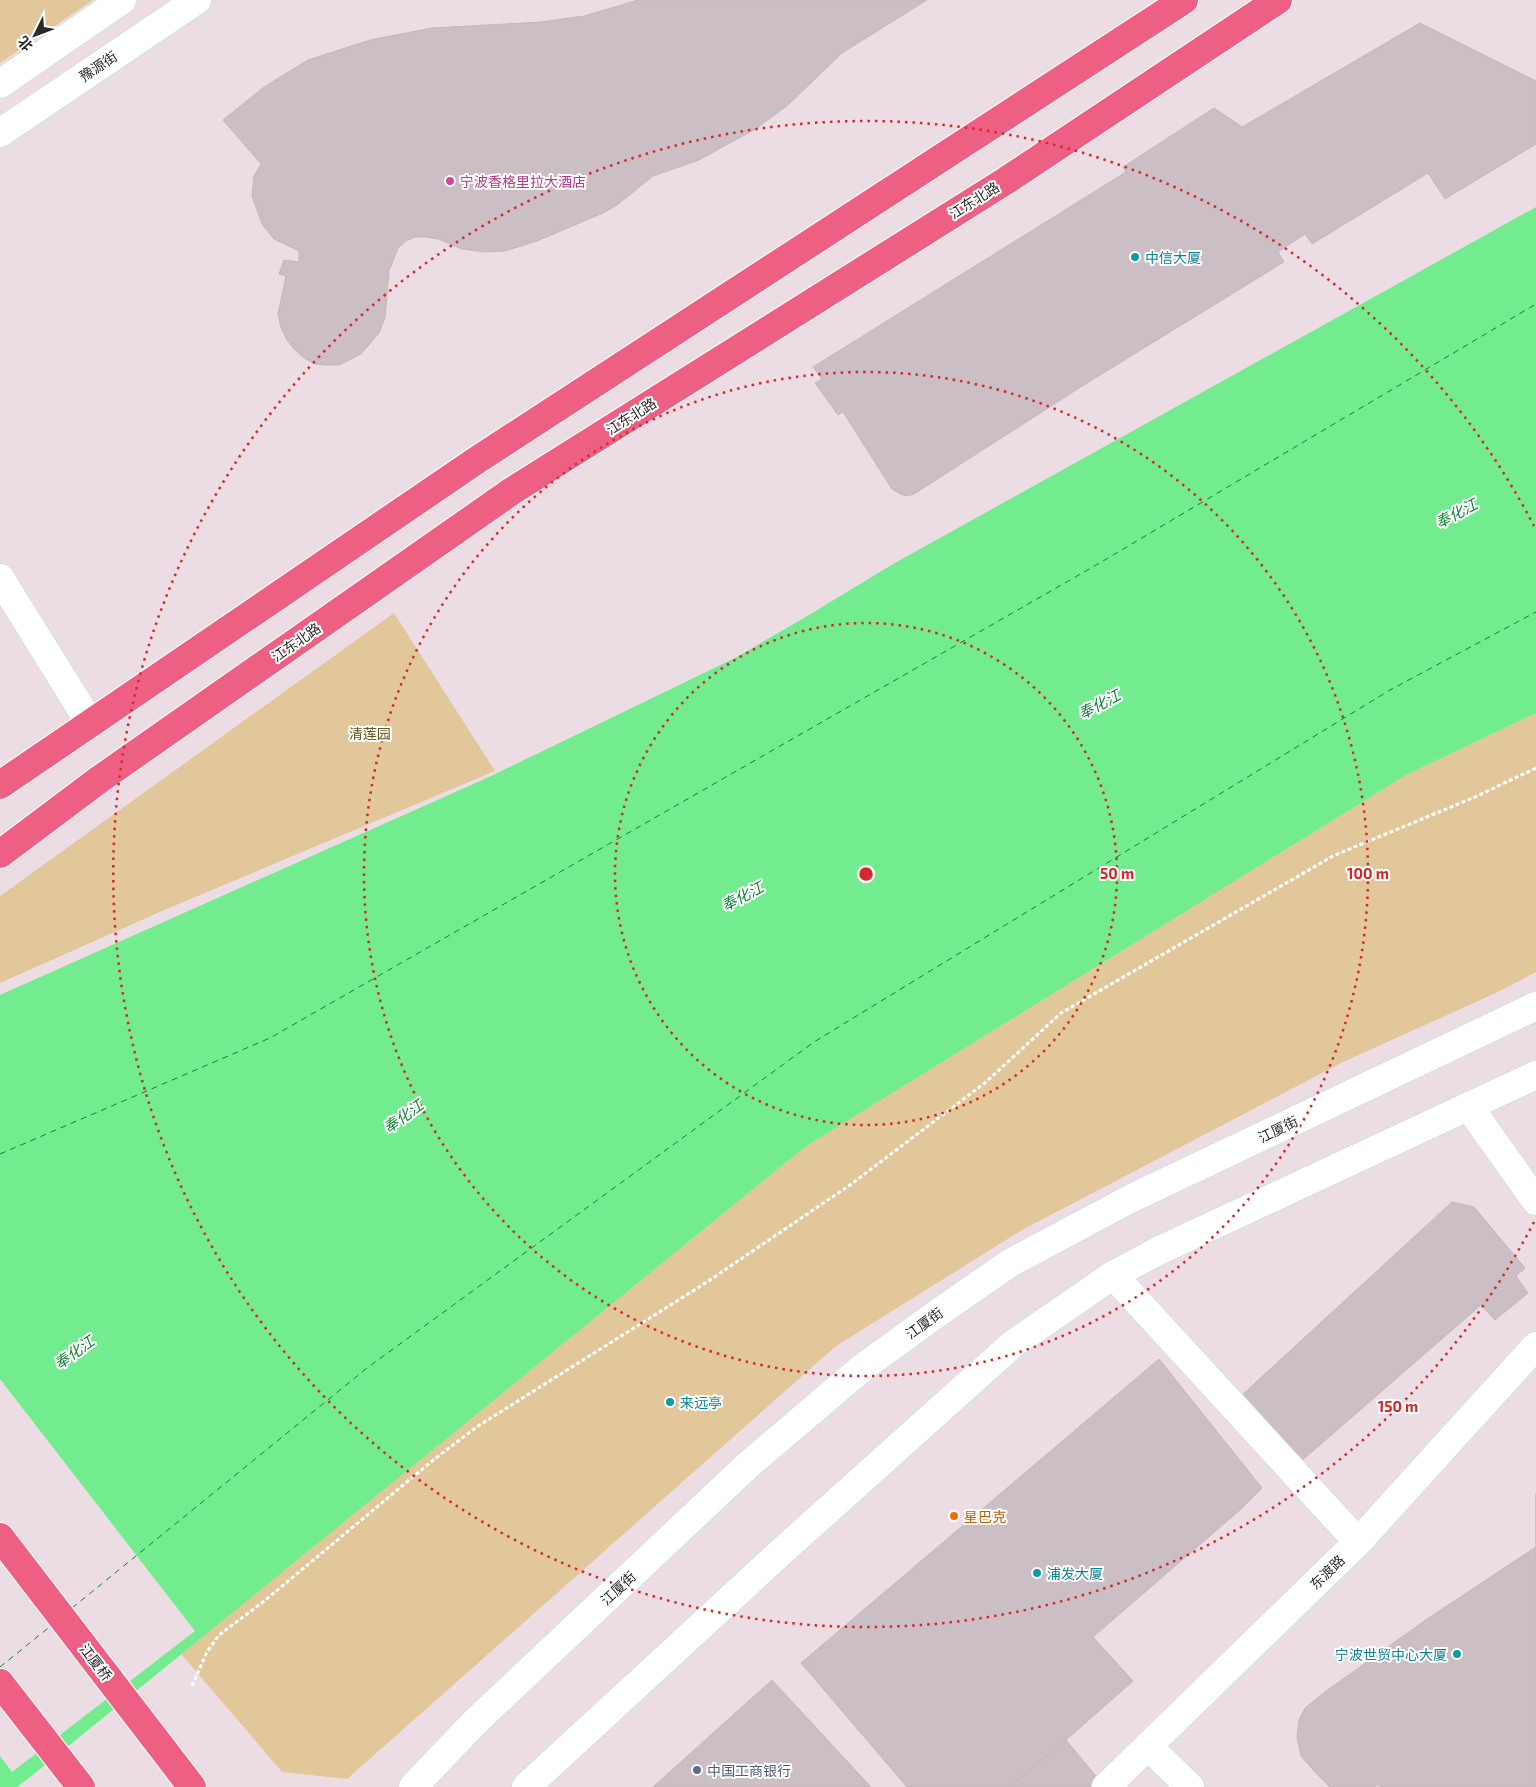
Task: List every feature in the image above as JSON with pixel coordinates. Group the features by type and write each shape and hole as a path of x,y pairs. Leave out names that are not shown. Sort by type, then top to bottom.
{"main road":[{"path":"0,84 122,0"},
{"name":"豫源街","path":"0,133 197,0"},
{"path":"0,785 477,460 1184,0"},
{"name":"江东北路","path":"0,854 100,779 512,491 998,185 1278,0"},
{"path":"0,578 90,724"},
{"name":"江厦街","path":"413,1787 474,1723 746,1466 862,1368 935,1314 1010,1263 1095,1217 1536,1006"},
{"path":"526,1787 781,1552 1014,1344 1113,1275 1158,1251 1536,1075"},
{"path":"1469,1107 1536,1201"},
{"path":"1113,1275 1358,1542"},
{"name":"东渡路","path":"1106,1787 1358,1542 1536,1346"},
{"name":"江厦桥","path":"0,1538 192,1787"},
{"path":"0,1683 81,1787"},
{"path":"1148,1746 1190,1787"}],"path":[{"path":"192,1686 207,1652 219,1635 263,1602 432,1461 478,1426 707,1282 850,1185 986,1082 1061,1012 1333,856 1475,797 1536,768"}],"green space":[{"path":"0,0 93,0 0,63"},
{"name":"清莲园","path":"394,613 495,771 162,911 0,983 0,896"},
{"path":"1536,713 1536,972 1498,992 1343,1062 1022,1230 836,1346 347,1779 282,1772 181,1654 805,1147 1406,775"}],"water":[{"name":"奉化江","path":"1536,207 1536,713 1406,775 805,1147 29,1778 17,1787 0,1787 0,995 489,777 735,658 893,564"}],"pier":[{"path":"0,1379 195,1631 12,1772 0,1756"}],"building":[{"name":"宁波香格里拉大酒店","path":"638,0 927,0 842,53 788,105 757,128 699,160 653,176 617,205 603,213 537,241 505,251 485,252 462,249 438,239 426,237 415,237 406,241 398,248 389,271 385,318 379,333 361,354 339,365 326,365 315,364 304,358 294,349 281,328 278,314 286,276 279,274 284,260 299,262 299,251 274,239 262,224 252,196 254,176 261,164 223,120 264,87 308,60 370,40 432,28 541,22 584,16"},
{"name":"中信大厦","path":"1420,23 1536,81 1536,144 1445,199 1428,173 1312,244 1305,234 1278,252 1284,262 1087,383 914,494 907,496 892,489 843,412 838,415 815,383 822,379 813,367 1126,172 1123,167 1214,108 1242,127"},
{"path":"1452,1202 1474,1207 1525,1268 1516,1276 1528,1293 1495,1320 1481,1305 1299,1463 1241,1396"},
{"name":"浦发大厦","path":"1159,1359 1262,1488 1241,1509 1093,1637 1133,1681 1066,1740 1009,1787 907,1787 801,1663"},
{"name":"宁波世贸中心大厦","path":"1536,1547 1536,1787 1380,1787 1378,1785 1375,1787 1330,1787 1301,1756 1297,1737 1299,1720 1305,1708 1427,1619"},
{"path":"772,1680 871,1787 653,1787"},
{"path":"1066,1740 1105,1787 1009,1787"}],"ferry route":[{"path":"0,1154 270,1038 1098,564 1536,304"},
{"path":"72,1608 367,1368 814,1042 1390,690 1536,612"},
{"path":"0,1667 52,1625"}],"place":[{"name":"宁波香格里拉大酒店","path":"450,181"},
{"name":"中信大厦","path":"1135,257"},
{"name":"来远亭","path":"670,1402"},
{"name":"星巴克","path":"954,1516"},
{"name":"浦发大厦","path":"1037,1573"},
{"name":"宁波世贸中心大厦","path":"1457,1654"},
{"name":"中国工商银行","path":"697,1770"}]}
